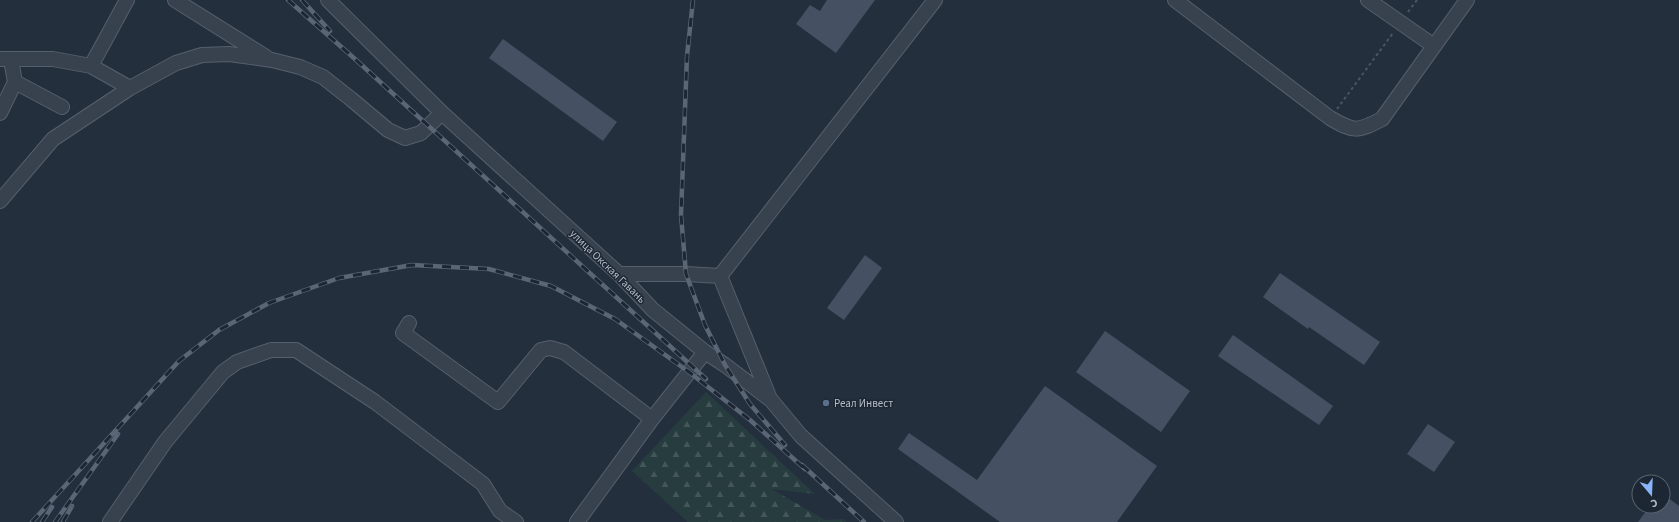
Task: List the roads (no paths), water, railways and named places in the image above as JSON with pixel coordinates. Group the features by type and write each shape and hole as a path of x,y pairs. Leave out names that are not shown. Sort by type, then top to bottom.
{"street":[{"path":"91,66 128,0"},
{"path":"175,0 272,60"},
{"name":"улица Окская Гавань","path":"328,0 442,113 619,274 653,310 705,352 725,365 771,400 801,436 896,522"},
{"path":"720,276 934,0"},
{"path":"1175,0 1330,118 1347,128 1364,129 1382,119 1467,0"},
{"path":"1368,0 1434,46"},
{"path":"0,201 53,139 130,88 176,63 202,55 228,54 272,60 300,67 323,77 388,130 405,138 421,133 442,113"},
{"path":"62,107 15,82 5,59 53,60 91,66 130,88"},
{"path":"0,113 15,82"},
{"path":"619,274 686,274 720,276"},
{"path":"720,276 771,400"},
{"path":"409,323 403,332 498,402 541,350 550,348 564,352 652,419"},
{"path":"110,522 164,442 223,372 237,362 271,350 296,350 375,402 483,484 500,511 516,522"},
{"path":"577,522 652,419 705,352"}],"railway":[{"path":"288,0 355,59 706,379"},
{"path":"302,0 330,31"},
{"path":"693,0 687,56 681,215 686,274 705,325 725,365 750,404 785,445"},
{"path":"32,522 179,361 219,330 269,303 339,278 412,265 489,269 551,286 615,319 689,372 750,420 805,469"},
{"path":"55,522 118,434"},
{"path":"802,465 864,522"},
{"path":"63,522 72,506"},
{"path":"42,522 52,507"}],"place":[{"name":"Реал Инвест","path":"826,403"}]}
